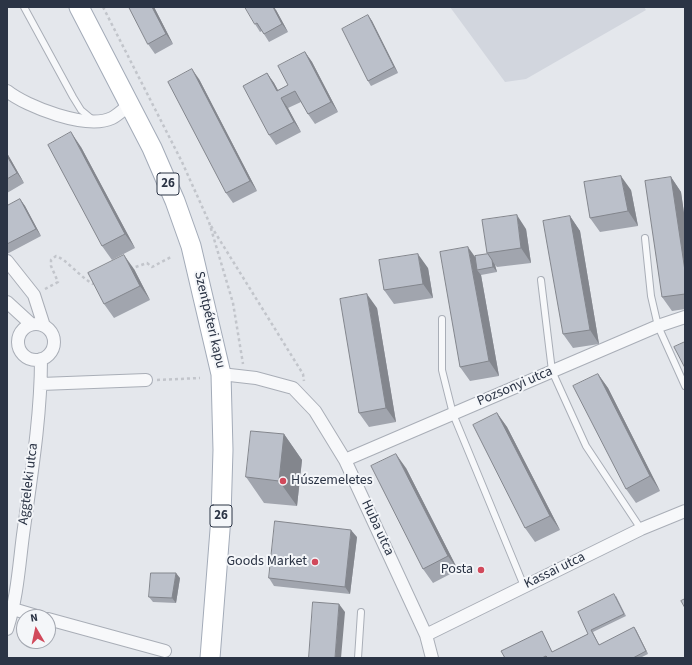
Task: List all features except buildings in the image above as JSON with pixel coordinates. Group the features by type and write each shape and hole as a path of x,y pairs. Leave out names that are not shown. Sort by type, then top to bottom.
{"main road":[{"name":"Szentpéteri kapu","path":"80,7 152,148 175,201 191,246 221,374 223,450 221,517 210,658"}],"street":[{"path":"7,91 16,98 41,108 74,119 94,122 112,118 129,105"},
{"path":"7,261 34,295 38,325"},
{"path":"7,302 38,325 49,329 53,334 54,346 47,357 35,360 29,359 20,352 17,341 21,330 38,325"},
{"name":"Pozsonyi utca","path":"345,460 658,326 685,317"},
{"name":"Aggteleki utca","path":"7,629 13,609 41,384 41,359"},
{"name":"Huba utca","path":"221,374 256,378 293,388 315,412 345,460 426,634 432,658"},
{"path":"41,384 146,380"},
{"name":"Kassai utca","path":"426,634 640,529 685,511"},
{"path":"56,621 165,651"}],"lane":[{"path":"24,7 81,110 94,122"},
{"path":"645,238 651,296 658,326 685,386"},
{"path":"541,280 552,371 586,446 640,529"},
{"path":"442,319 442,370 453,414 524,586"},
{"path":"358,658 361,612"}],"path":[{"path":"103,7 182,162 208,222 233,303 245,377"},
{"path":"208,222 302,374 307,403"},
{"path":"34,295 58,282 51,266 51,260 56,256 62,257 83,279 93,284 98,282"},
{"path":"127,270 147,263 152,267 171,257"},
{"path":"146,380 200,378"}],"shaded area":[{"path":"450,7 644,7 646,10 526,79 505,82"}],"place":[{"name":"Húszemeletes","path":"283,481"},
{"name":"Goods Market","path":"315,562"},
{"name":"Posta","path":"481,570"}]}
